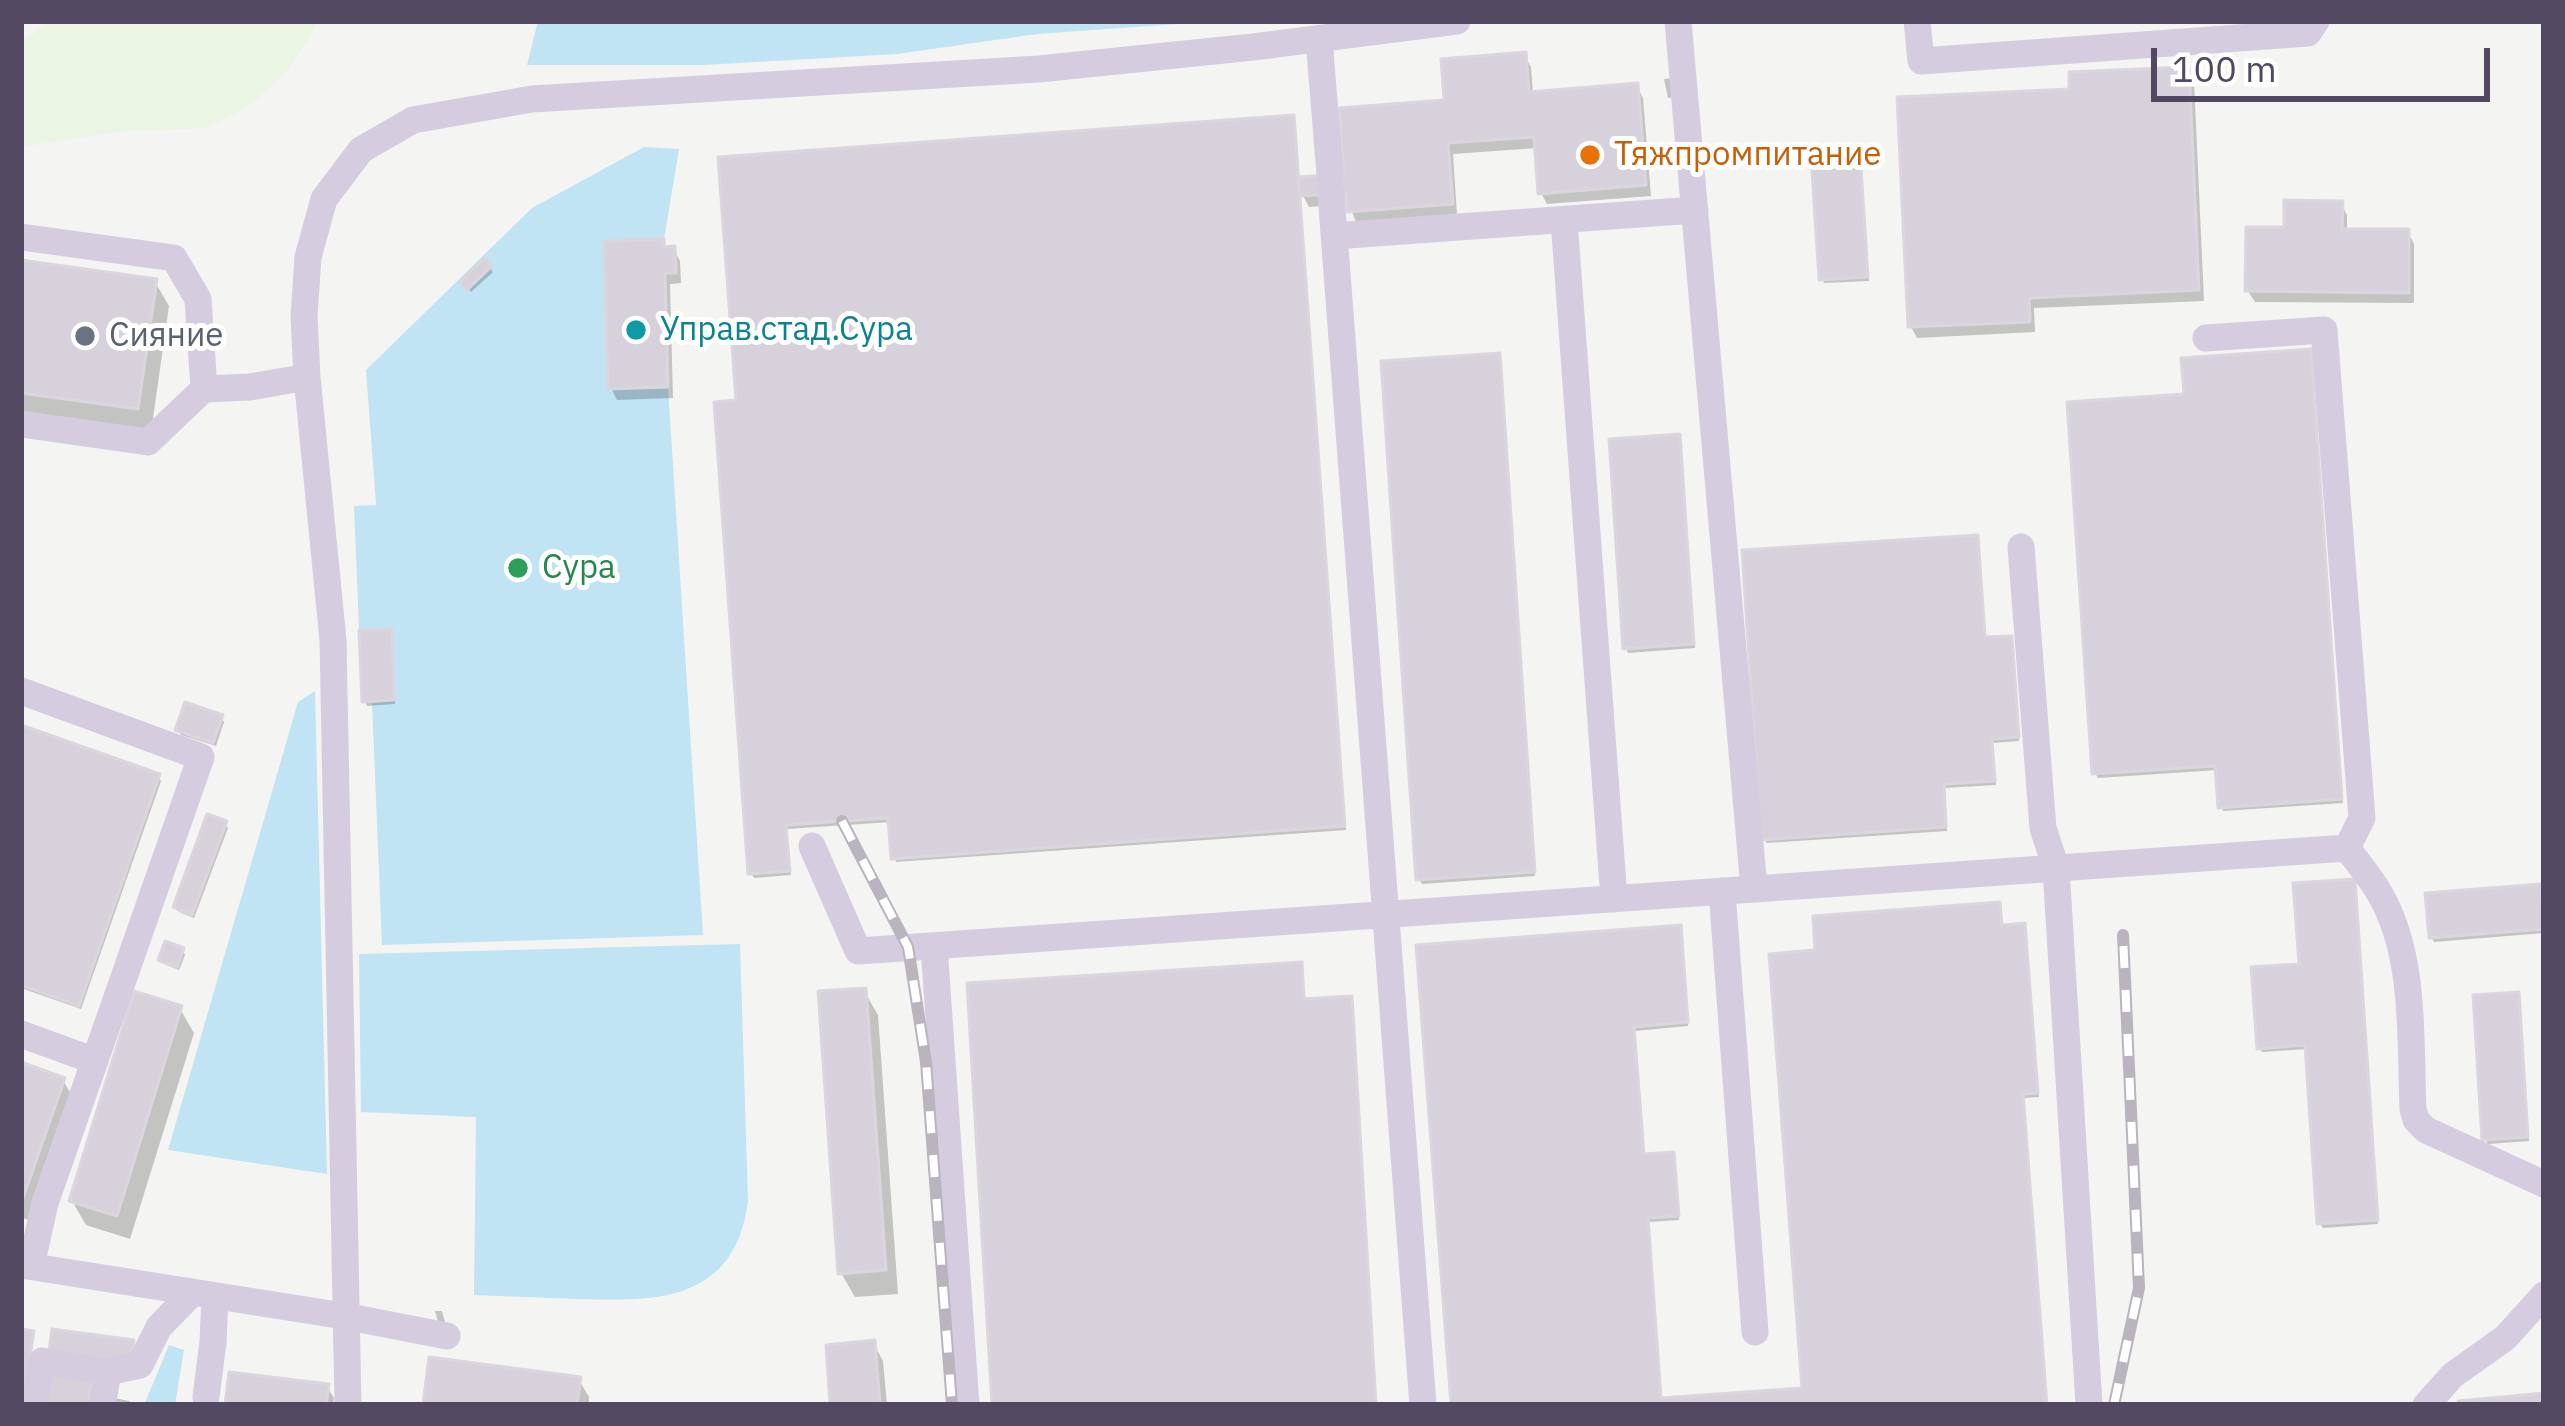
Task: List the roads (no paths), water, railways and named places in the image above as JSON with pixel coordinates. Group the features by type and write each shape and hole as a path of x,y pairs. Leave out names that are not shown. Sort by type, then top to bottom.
{"street":[{"path":"348,1405 344,1316 351,1146 333,640 304,316 308,257 324,199 361,150 412,121 532,99 1039,69 1457,21"},
{"path":"1678,21 1754,889"},
{"path":"1917,21 1921,62 2308,33 2316,21"},
{"path":"1319,40 1423,1405"},
{"path":"1334,236 1695,211"},
{"path":"1564,220 1614,898"},
{"path":"21,236 174,258 198,299 204,389"},
{"path":"2206,338 2324,330 2362,818 2347,848"},
{"path":"21,424 148,442 204,389 307,377"},
{"path":"2021,547 2042,828 2056,868 2089,1405"},
{"path":"21,691 201,757 26,1266 447,1336"},
{"path":"812,846 859,951 2347,848"},
{"path":"2347,848 2381,896 2396,932 2407,988 2416,1120 2426,1130 2544,1184"},
{"path":"1723,891 1754,1332"},
{"path":"934,946 966,1405"},
{"path":"21,1034 95,1061"},
{"path":"34,1405 42,1361 108,1372 140,1365 159,1327 204,1294"},
{"path":"204,1294 214,1342 206,1397"},
{"path":"2426,1405 2453,1375 2505,1338 2544,1295"},
{"path":"102,1405 108,1372"}],"railway":[{"path":"842,821 908,947 926,1062 952,1405"},
{"path":"2114,1405 2139,1288 2123,935"}],"place":[{"name":"Тяжпромпитание","path":"1590,155"},
{"name":"Управ.стад.Сура","path":"636,330"},
{"name":"Сияние","path":"85,336"},
{"name":"Сура","path":"518,568"}]}
